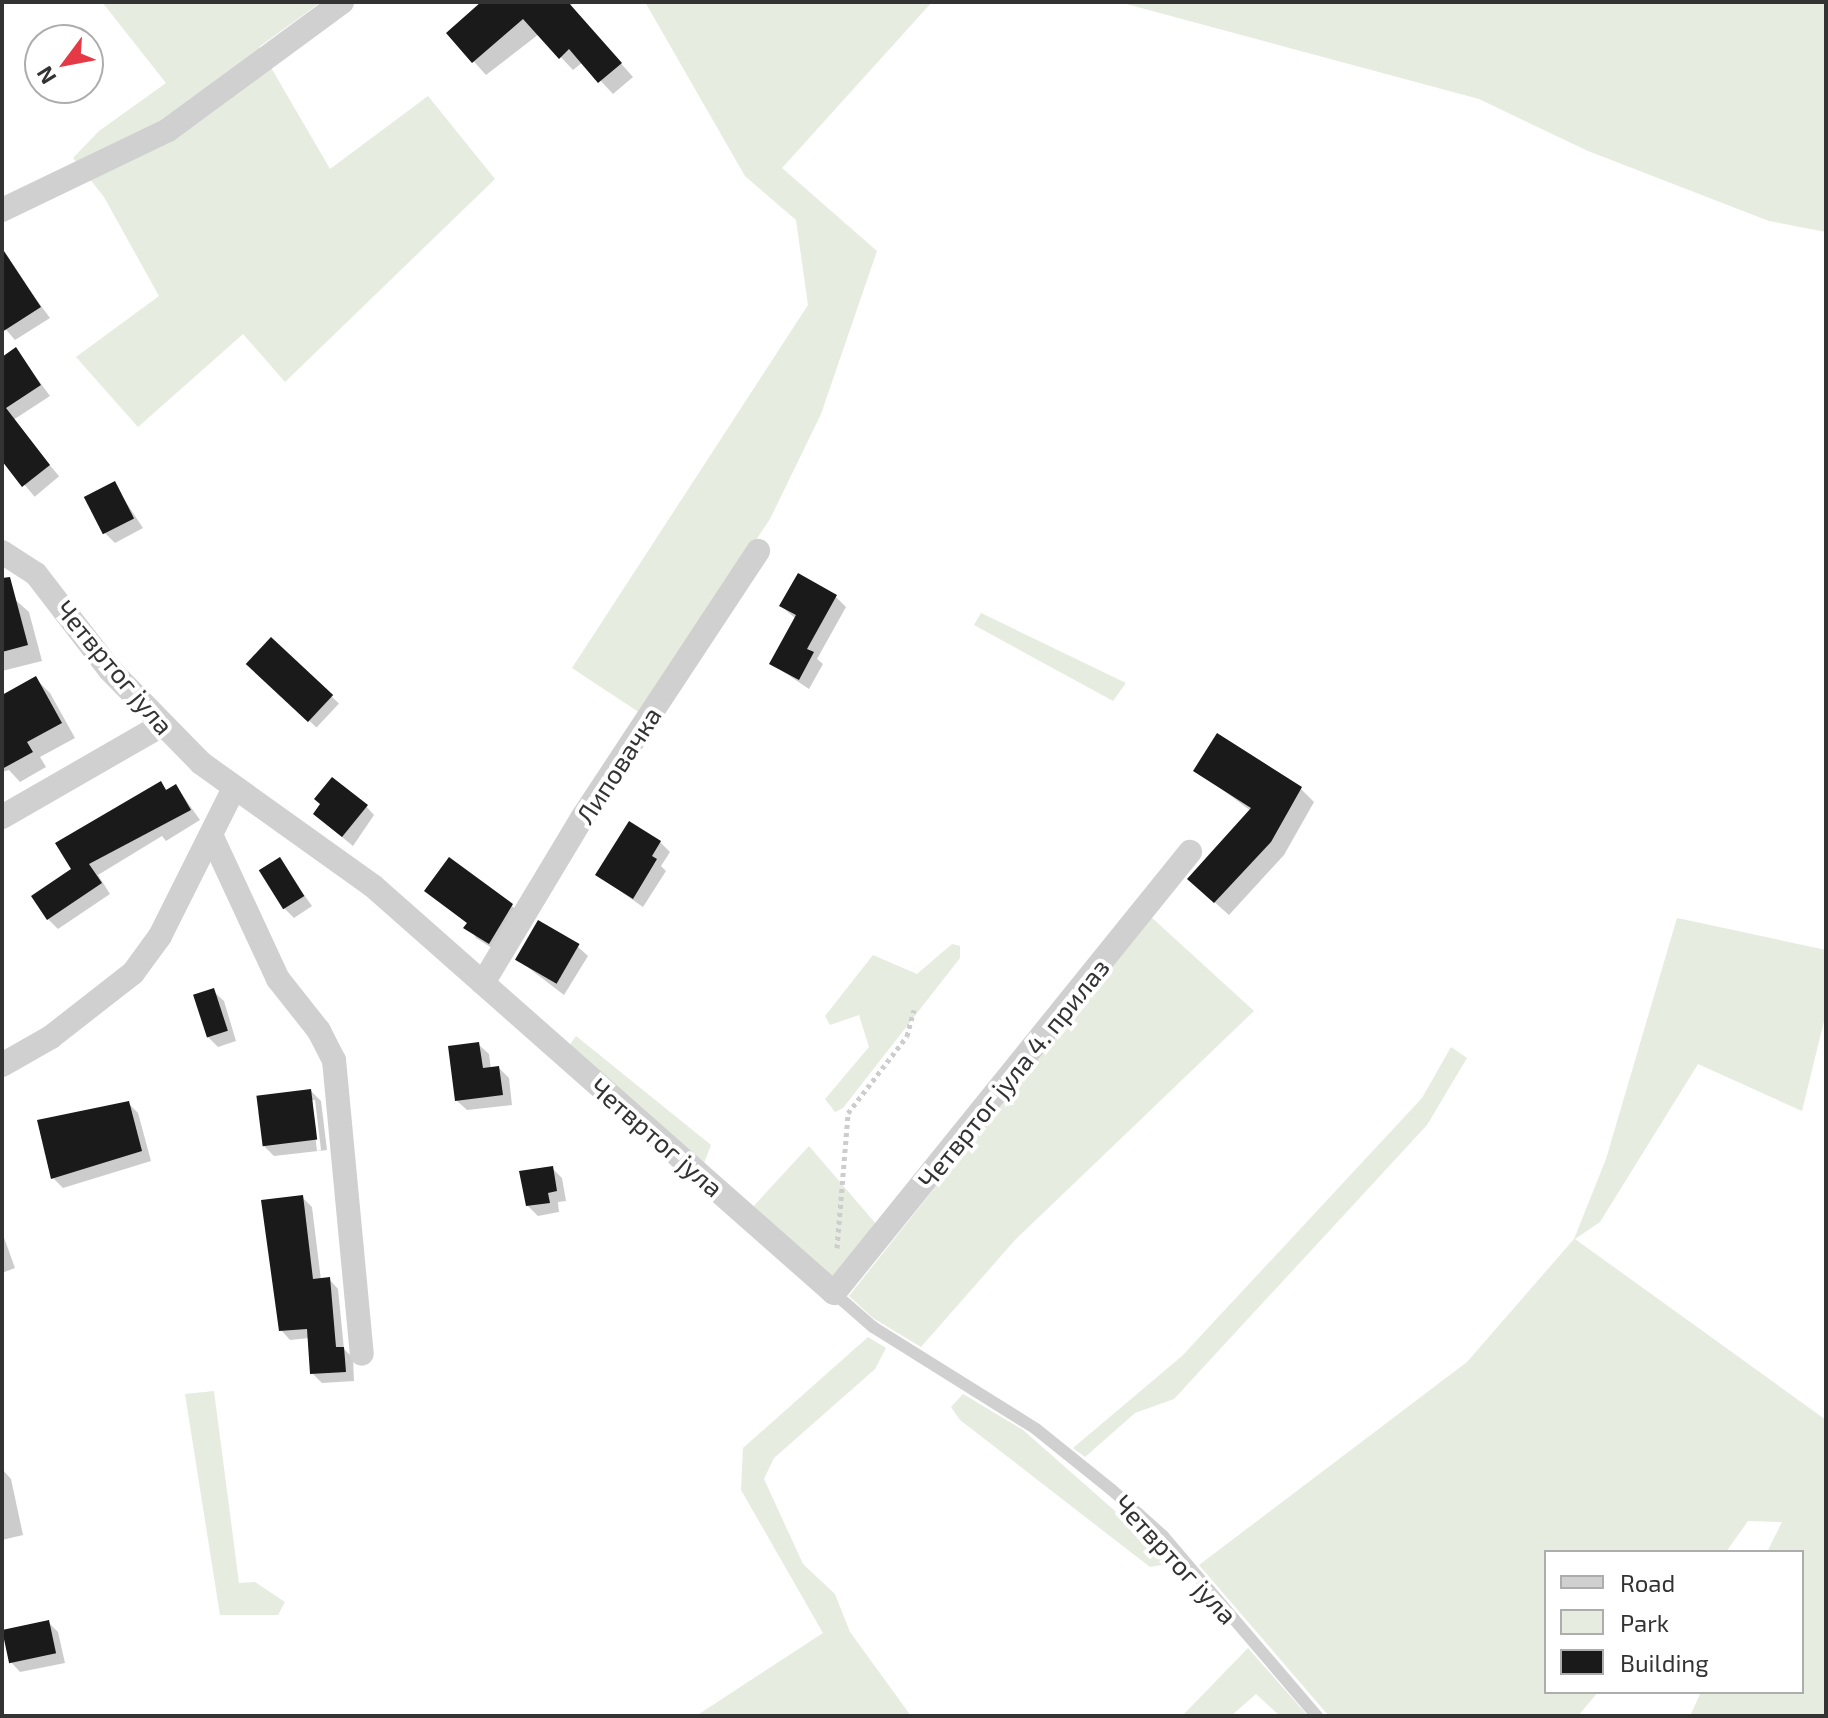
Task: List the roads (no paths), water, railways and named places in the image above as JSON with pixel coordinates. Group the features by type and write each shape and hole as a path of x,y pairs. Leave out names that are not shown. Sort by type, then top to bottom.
{"street":[{"path":"2,210 168,130 342,2"},
{"name":"Липовачка","path":"483,983 582,818 758,551"},
{"name":"Четвртог јула","path":"2,552 36,574 160,726 234,788 373,886 834,1293"},
{"path":"2,817 160,726"},
{"path":"2,1065 51,1037 133,973 160,936 213,839 234,788"},
{"path":"213,839 278,979 319,1031 334,1060 362,1354"},
{"name":"Четвртог јула 4. прилаз","path":"834,1293 1190,852"}],"lane":[{"name":"Четвртог јула","path":"834,1293 873,1327 1036,1429 1112,1490 1163,1536 1317,1716"}]}
